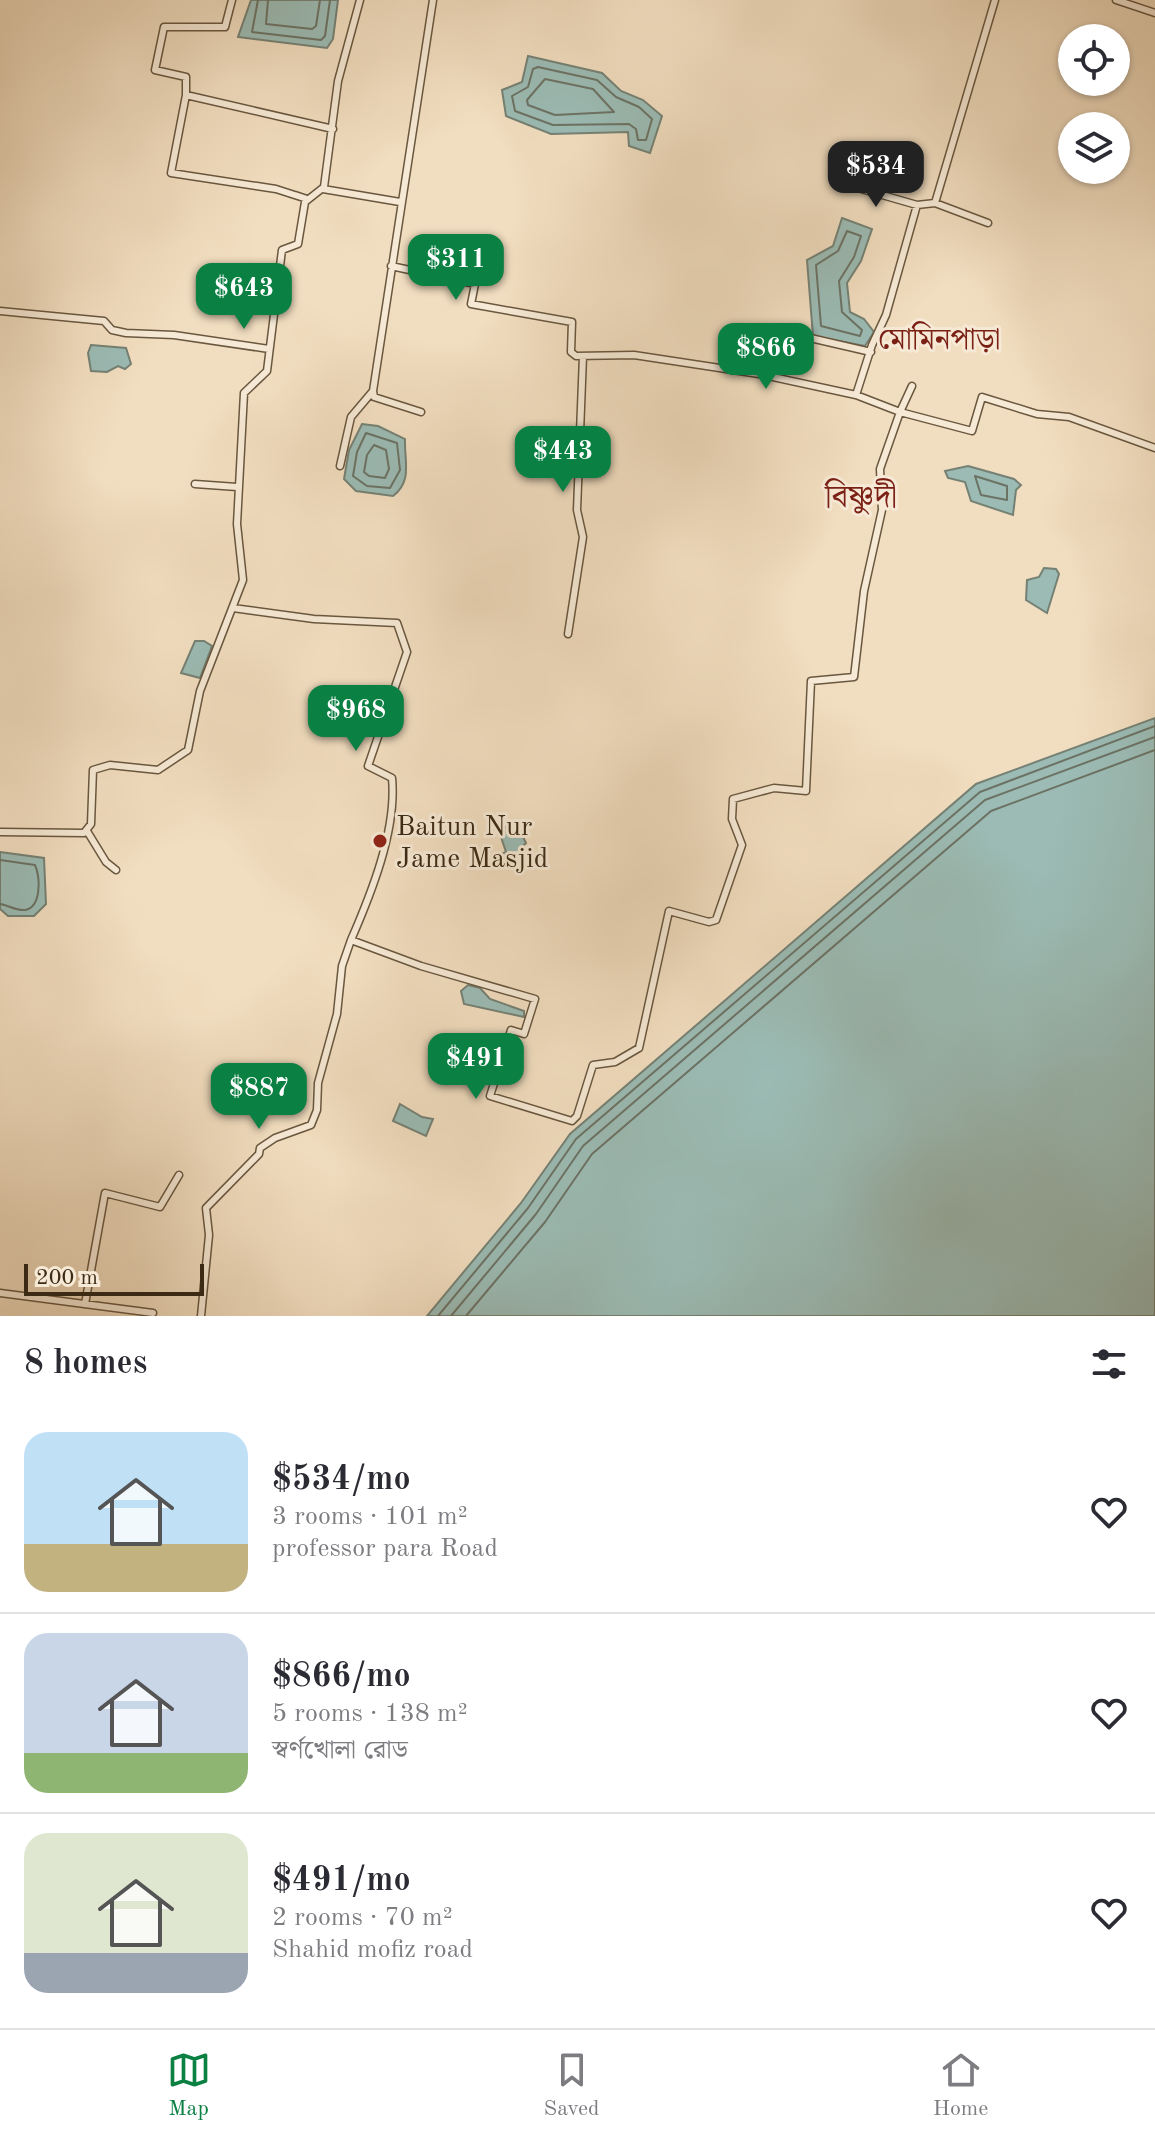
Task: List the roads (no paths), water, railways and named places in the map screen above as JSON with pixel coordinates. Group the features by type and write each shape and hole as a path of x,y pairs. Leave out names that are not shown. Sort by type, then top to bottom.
{"street":[{"path":"232,0 225,27 164,27 155,70 186,77 186,95 171,168 173,175 276,189 307,199"},
{"path":"323,189 339,74 360,0"},
{"path":"421,412 374,397 373,391 433,0"},
{"path":"935,203 995,0"},
{"path":"1116,0 1155,13"},
{"path":"186,95 333,129"},
{"path":"844,184 917,205 935,203 988,223"},
{"path":"87,831 91,824 93,770 110,765 158,770 188,750 200,691 233,608 245,568 237,524 244,393 249,385 265,376 282,250 298,244 307,199 323,189 400,202"},
{"path":"295,195 307,199"},
{"path":"856,395 886,315 917,205"},
{"path":"391,266 475,284 471,304 572,322 571,352 583,356 634,355 856,395 900,412 972,431 982,397 1037,414 1069,417 1155,448"},
{"path":"0,311 104,321 112,330 126,333 174,335 269,349"},
{"path":"806,337 871,352"},
{"path":"568,634 583,537 577,510 583,356"},
{"path":"351,940 401,959 535,999 524,1034 511,1030 490,1096 572,1121 577,1116 593,1065 615,1062 639,1048 669,911 709,922 716,920 742,845 732,819 733,799 774,788 806,791 811,681 854,677 864,591 882,510 880,469 912,386"},
{"path":"340,466 351,417 373,391"},
{"path":"195,484 237,487"},
{"path":"201,1316 209,1235 206,1208 259,1154 260,1148 275,1138 311,1125 317,1110 318,1083 337,1014 342,966 373,880 391,813 392,778 368,766 407,652 397,623 314,619 233,608"},
{"path":"0,832 87,831"},
{"path":"87,831 106,862 116,870"},
{"path":"85,1304 105,1193 160,1207 179,1175"},
{"path":"0,1295 153,1313"}],"water":[{"path":"251,0 338,0 333,39 327,48 238,37"},
{"path":"528,56 602,73 621,91 643,100 662,116 650,153 629,146 628,132 551,134 506,116 502,90 522,82"},
{"path":"842,218 872,229 861,261 847,283 850,312 864,319 874,332 865,346 813,336 807,260 833,246"},
{"path":"91,345 126,348 131,364 125,369 118,366 107,372 91,371 88,353"},
{"path":"362,424 378,426 405,439 405,477 393,496 356,491 344,479 349,450"},
{"path":"968,466 1014,479 1021,485 1016,490 1013,515 971,501 965,482 948,478 945,471"},
{"path":"1044,568 1056,569 1059,574 1047,613 1026,600 1027,580 1039,577"},
{"path":"195,641 204,641 212,646 200,678 181,673"},
{"path":"1155,718 1155,1316 427,1316 521,1203 570,1134 976,784"},
{"path":"508,824 517,824 526,843 519,850 521,853 506,856 507,863 495,857 506,852 500,834"},
{"path":"0,852 44,858 46,904 34,916 8,916 0,909"},
{"path":"468,985 480,988 490,999 524,1011 524,1017 464,1004 461,991"},
{"path":"400,1104 422,1117 433,1119 426,1136 393,1121"}],"place":[{"name":"Baitun Nur Jame Masjid","path":"380,841"}],"district":[{"name":"মোমিনপাড়া","path":"939,339"},
{"name":"বিষ্ণুদী","path":"861,496"}]}
